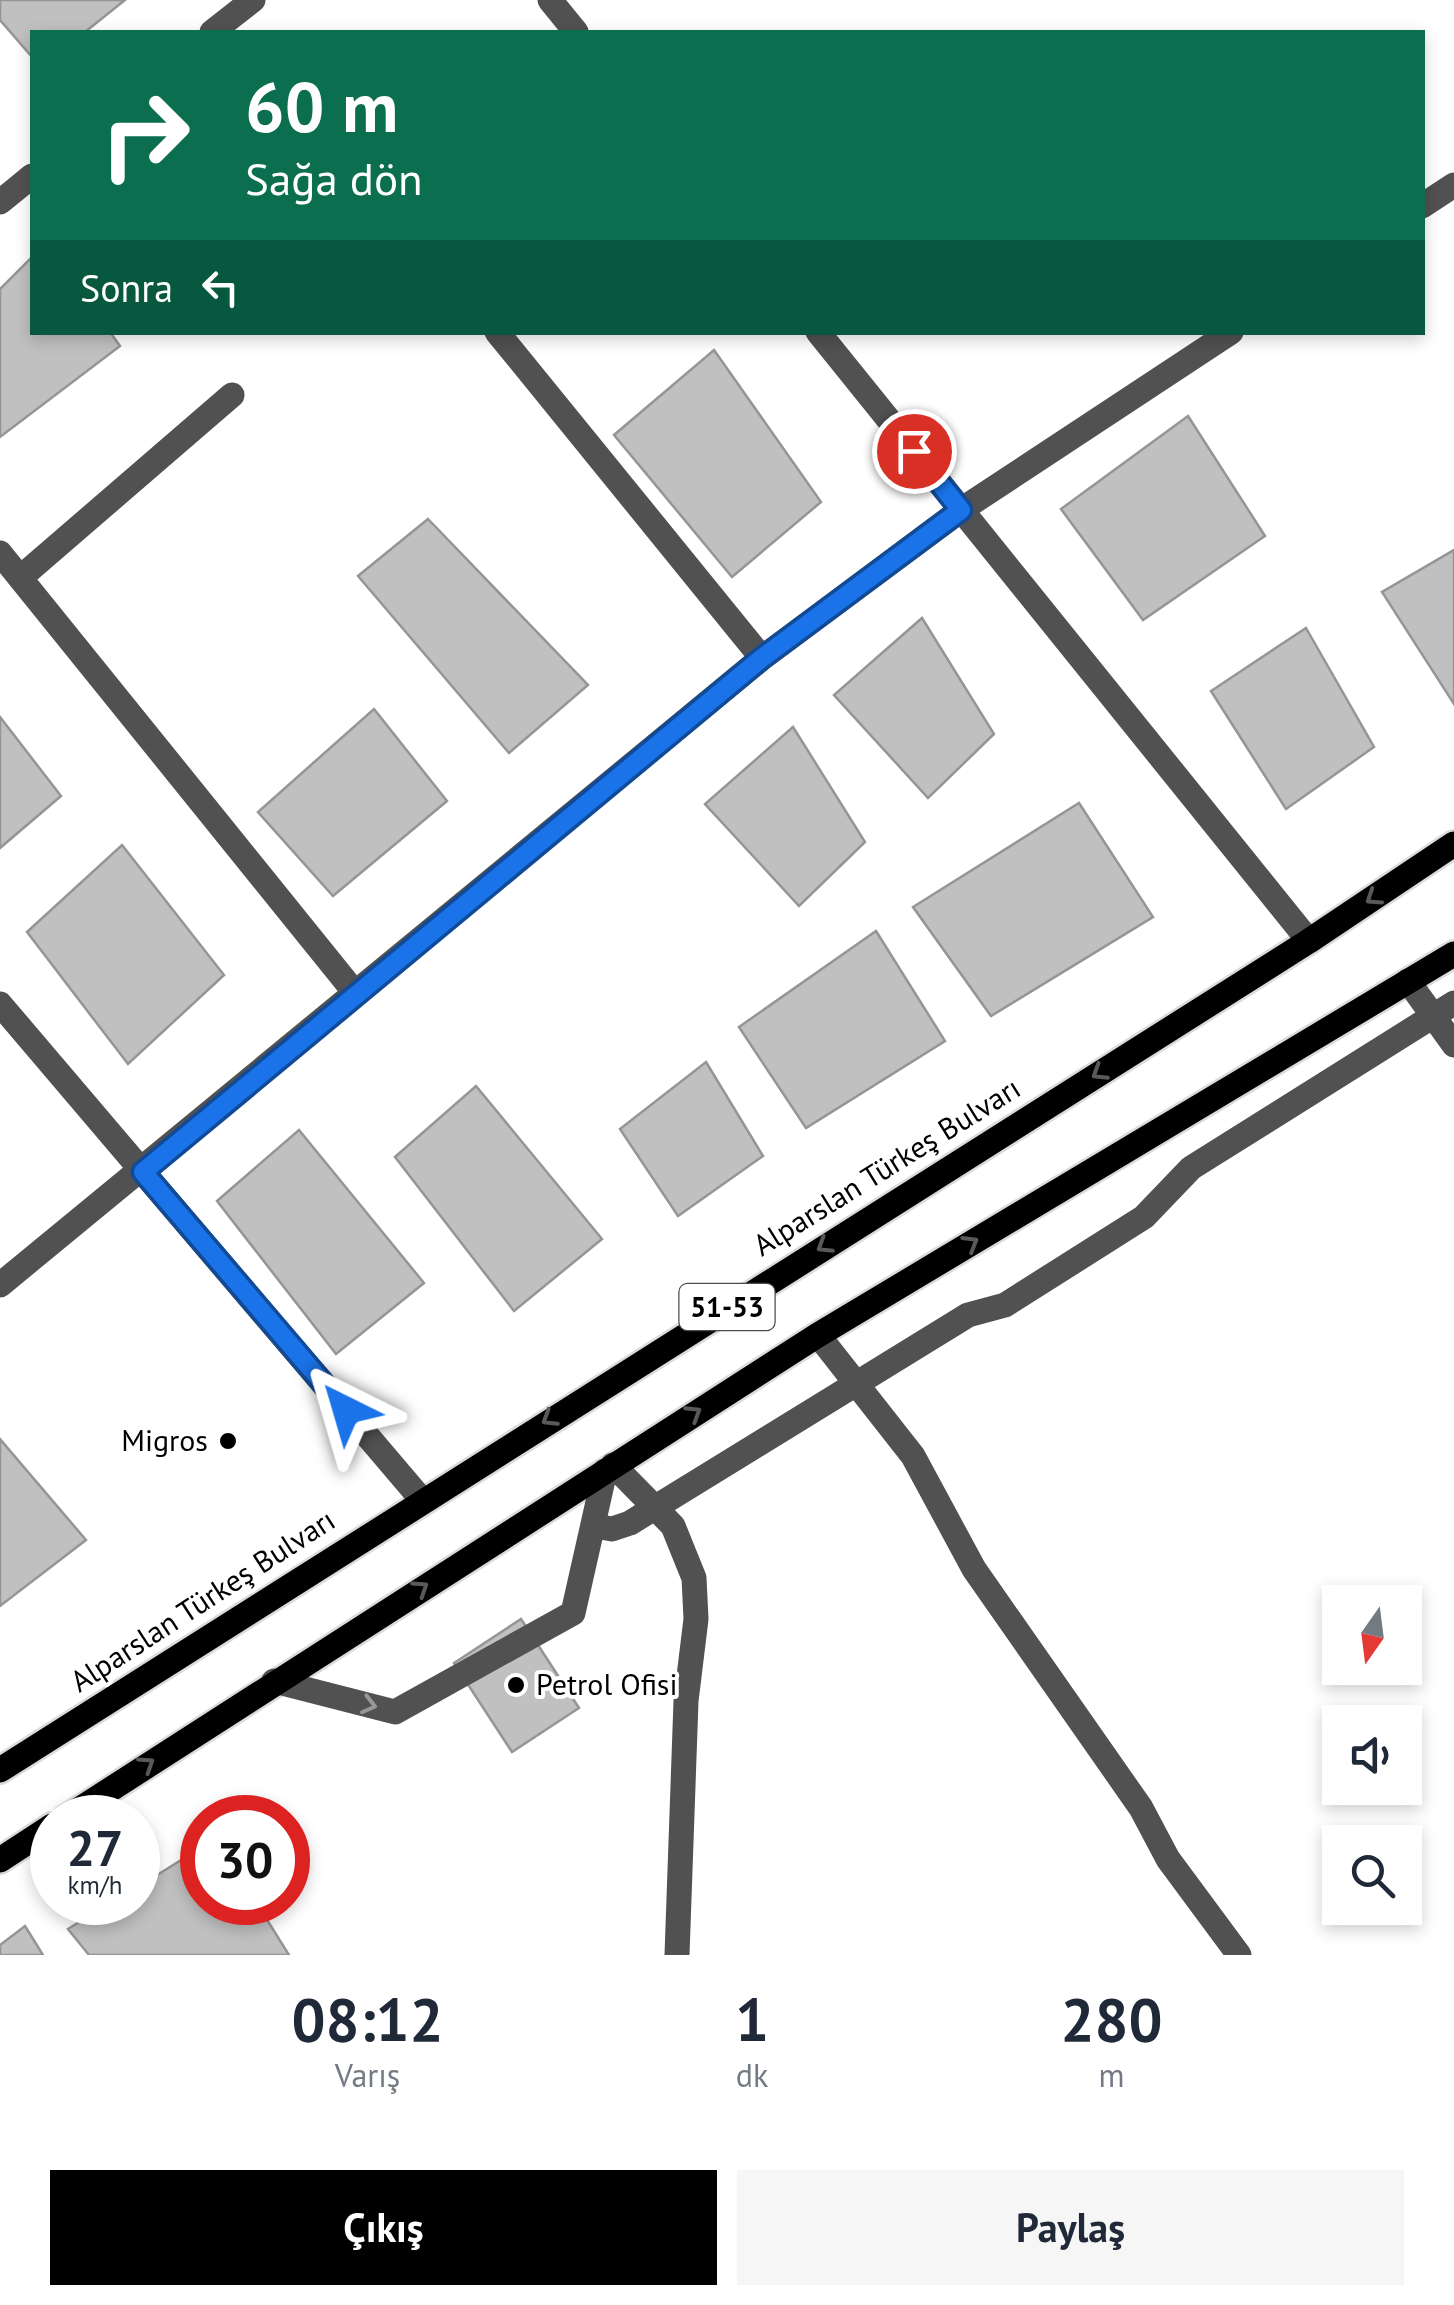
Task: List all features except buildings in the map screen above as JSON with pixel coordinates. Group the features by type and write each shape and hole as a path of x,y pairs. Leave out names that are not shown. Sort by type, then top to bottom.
{"main road":[{"name":"Alparslan Türkeş Bulvarı","path":"0,1770 1309,941 1454,844"},
{"name":"51-53","path":"101,1795 818,1334 1454,954"},
{"path":"0,1860 30,1840"}],"street":[{"path":"550,0 574,30"},
{"path":"216,30 247,15"},
{"path":"0,202 30,178"},
{"path":"1425,204 1454,186"},
{"path":"499,335 762,658"},
{"path":"820,335 1309,941"},
{"path":"0,1285 143,1172 762,658 961,510 1225,335"},
{"path":"20,578 232,395"},
{"path":"0,553 356,994"},
{"path":"1408,981 1454,1045"},
{"path":"0,1004 422,1500"},
{"path":"595,1526 612,1529 654,1508 968,1314 1006,1305 1144,1217 1191,1168 1454,1004"},
{"path":"818,1334 913,1456 974,1568 1141,1808 1168,1859 1239,1955"},
{"path":"274,1681 394,1712 573,1613 609,1468 673,1526 694,1578 696,1619 686,1700 677,1955"}],"place":[{"name":"Migros","path":"228,1441"},
{"name":"Petrol Ofisi","path":"516,1685"}],"route":[{"path":"346,1410 143,1172 762,658 961,510 914,451"}]}
